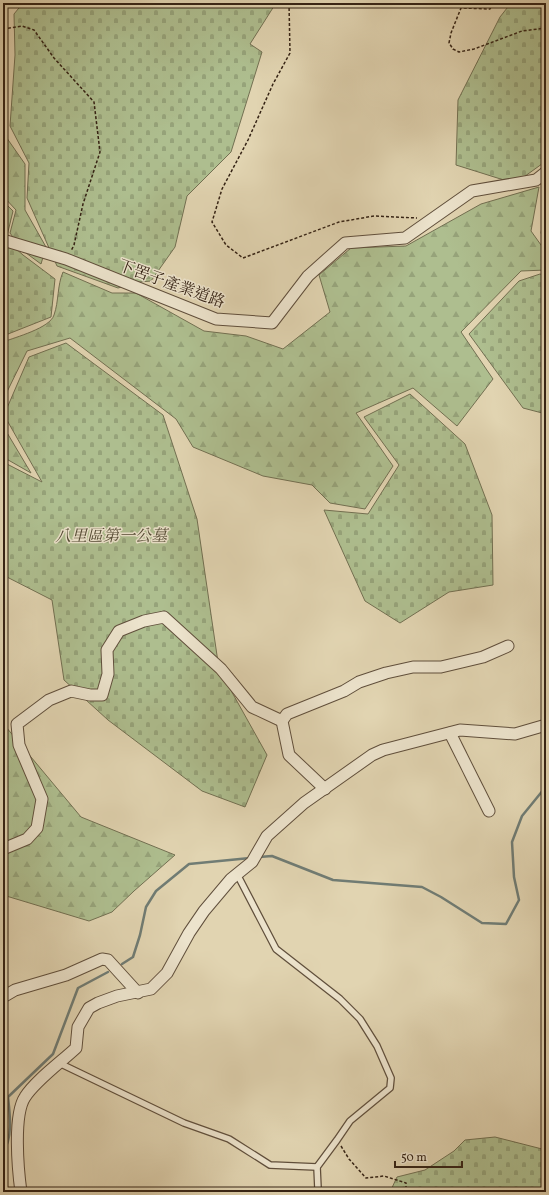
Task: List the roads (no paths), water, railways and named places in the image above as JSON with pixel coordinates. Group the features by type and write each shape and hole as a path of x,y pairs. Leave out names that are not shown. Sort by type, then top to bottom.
{"street":[{"name":"下罟子產業道路","path":"3,240 66,259 216,320 272,323 308,276 346,243 405,238 472,191 536,180 546,172"},
{"path":"3,850 27,839 38,828 42,799 19,745 17,724 49,700 71,691 90,695 102,695 108,674 107,650 119,631 144,621 164,617 221,669 252,707 282,721"},
{"path":"325,789 288,755 282,721 287,714 344,691 359,682 386,673 413,667 441,667 483,657 508,646"},
{"path":"21,1192 19,1176 18,1118 24,1099 30,1089 76,1048 78,1027 89,1008 117,996 138,993 151,989 167,973 189,933 204,911 218,893 237,874 252,862 267,836 304,804 372,755 383,750 460,730 515,734 546,725"},
{"path":"450,733 489,812"},
{"path":"3,997 15,990 66,975 102,959 108,960 138,993"}],"lane":[{"path":"237,874 276,949 340,999 360,1019 376,1046 391,1078 390,1088 350,1121 318,1167 318,1189 316,1192"},
{"path":"59,1063 184,1123 229,1139 270,1165 318,1167"}],"waterway":[{"path":"259,857 272,856 333,880 422,887 441,897 482,923 506,924 519,900 514,877 512,842 522,816 546,788"},
{"path":"122,964 133,957 140,935 146,907 156,891 189,864 250,858"},
{"path":"3,1153 10,1133 8,1097 53,1054 78,988 108,972"}],"park label":[{"name":"八里區第一公墓","path":"111,535"}]}
